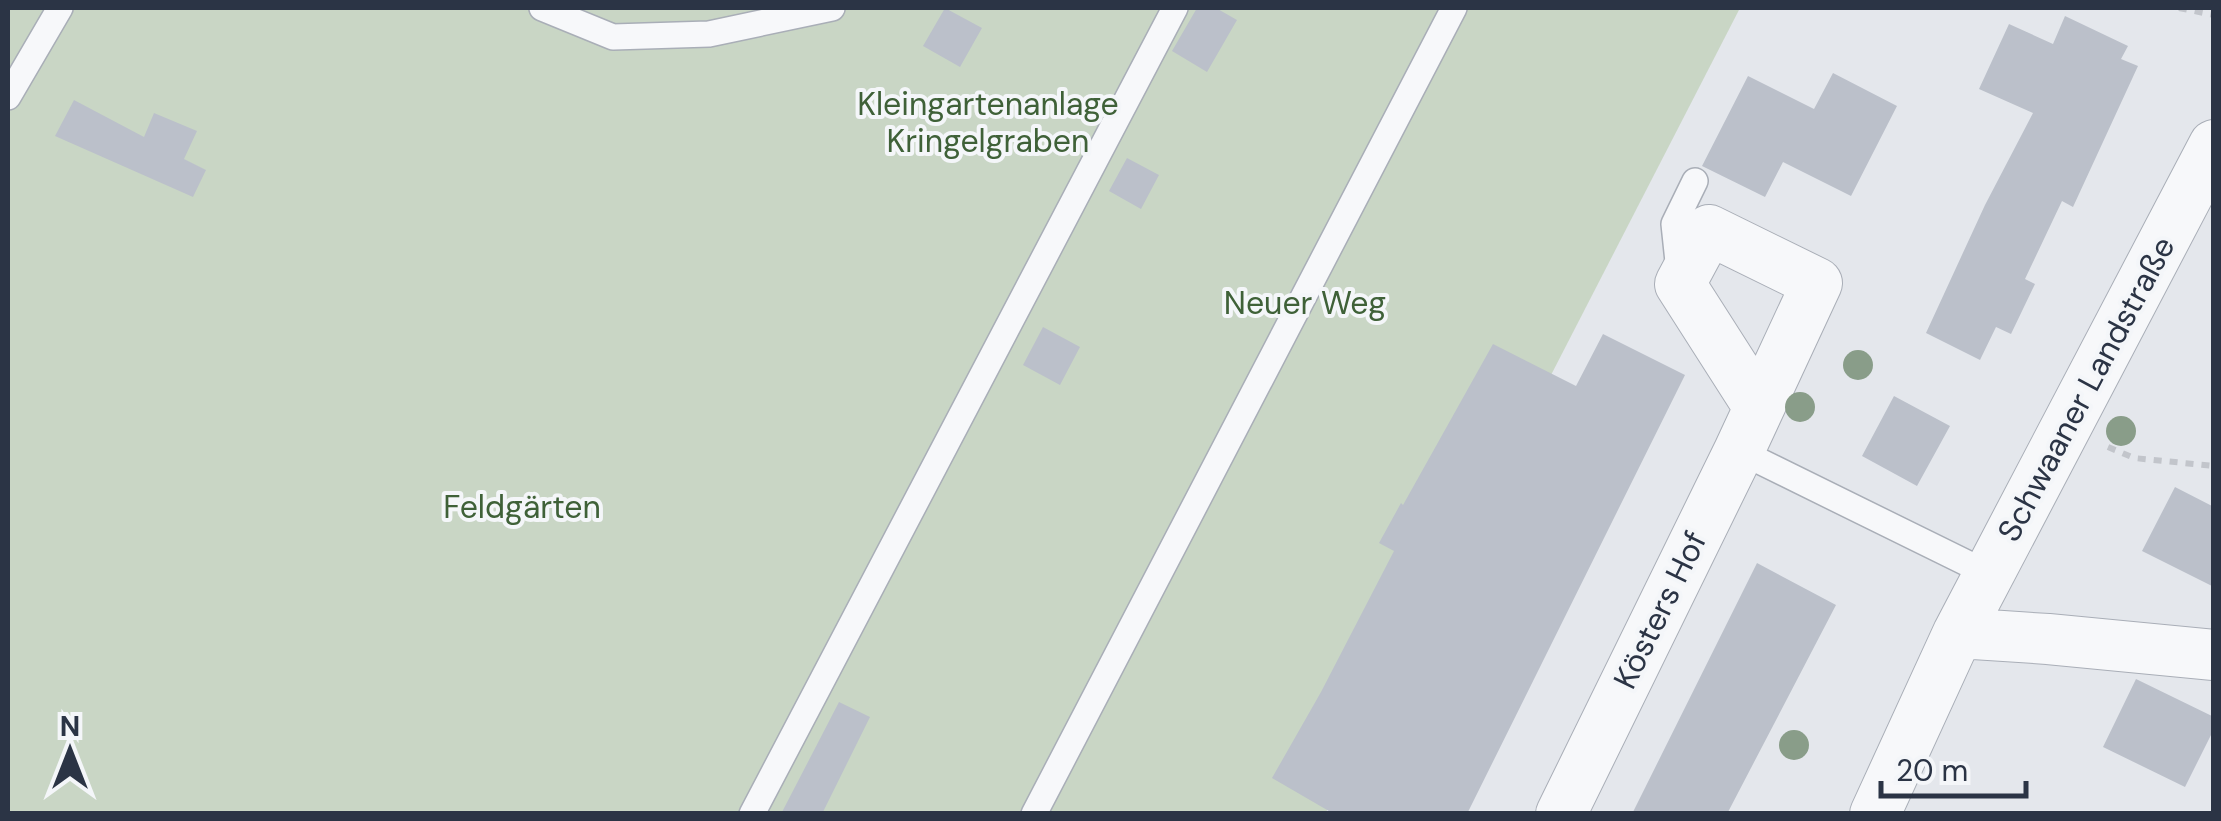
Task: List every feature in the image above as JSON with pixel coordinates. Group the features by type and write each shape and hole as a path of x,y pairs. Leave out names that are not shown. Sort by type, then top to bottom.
{"street":[{"name":"Schwaaner Landstraße","path":"1874,814 1958,634 2209,162"},
{"name":"Kösters Hof","path":"1561,814 1817,283 1709,230 1680,284"},
{"path":"1680,284 1758,406"},
{"path":"1958,634 2214,656"}],"lane":[{"path":"8,97 60,8"},
{"path":"542,8 613,38 709,34 832,8"},
{"path":"752,814 1174,8"},
{"path":"1034,814 1454,8"},
{"path":"1680,284 1674,224 1695,181"},
{"path":"1738,451 1989,574"}],"path":[{"path":"2178,8 2214,15"},
{"path":"2066,428 2134,458 2214,466"}],"green space":[{"path":"8,8 1740,8 1325,814 8,813"}],"building":[{"path":"945,8 982,28 960,67 923,46"},
{"path":"1197,8 1216,8 1237,20 1207,72 1172,51"},
{"path":"2065,16 2128,46 2121,59 2138,66 2073,207 2062,201 2025,279 2035,284 2011,334 1996,327 1980,360 1926,333 2033,113 1979,89 2009,24 2053,44"},
{"path":"1833,73 1897,106 1851,196 1783,162 1765,197 1702,166 1748,76 1814,109"},
{"path":"74,100 144,137 154,113 197,131 184,159 206,170 193,197 55,136"},
{"path":"1127,158 1159,175 1141,209 1109,191"},
{"path":"1043,327 1080,347 1060,385 1023,365"},
{"path":"1603,334 1685,375 1467,814 1334,814 1272,778 1394,551 1379,543 1493,344 1576,386"},
{"path":"1894,396 1950,426 1917,486 1862,456"},
{"path":"2175,487 2214,507 2214,587 2142,551"},
{"path":"1757,563 1836,605 1727,814 1632,814"},
{"path":"2136,679 2214,717 2214,729 2185,787 2103,747"},
{"path":"839,702 870,717 822,814 781,814"}],"park label":[{"name":"Kleingartenanlage Kringelgraben","path":"988,122"},
{"name":"Neuer Weg","path":"1305,303"},
{"name":"Feldgärten","path":"522,507"}]}
